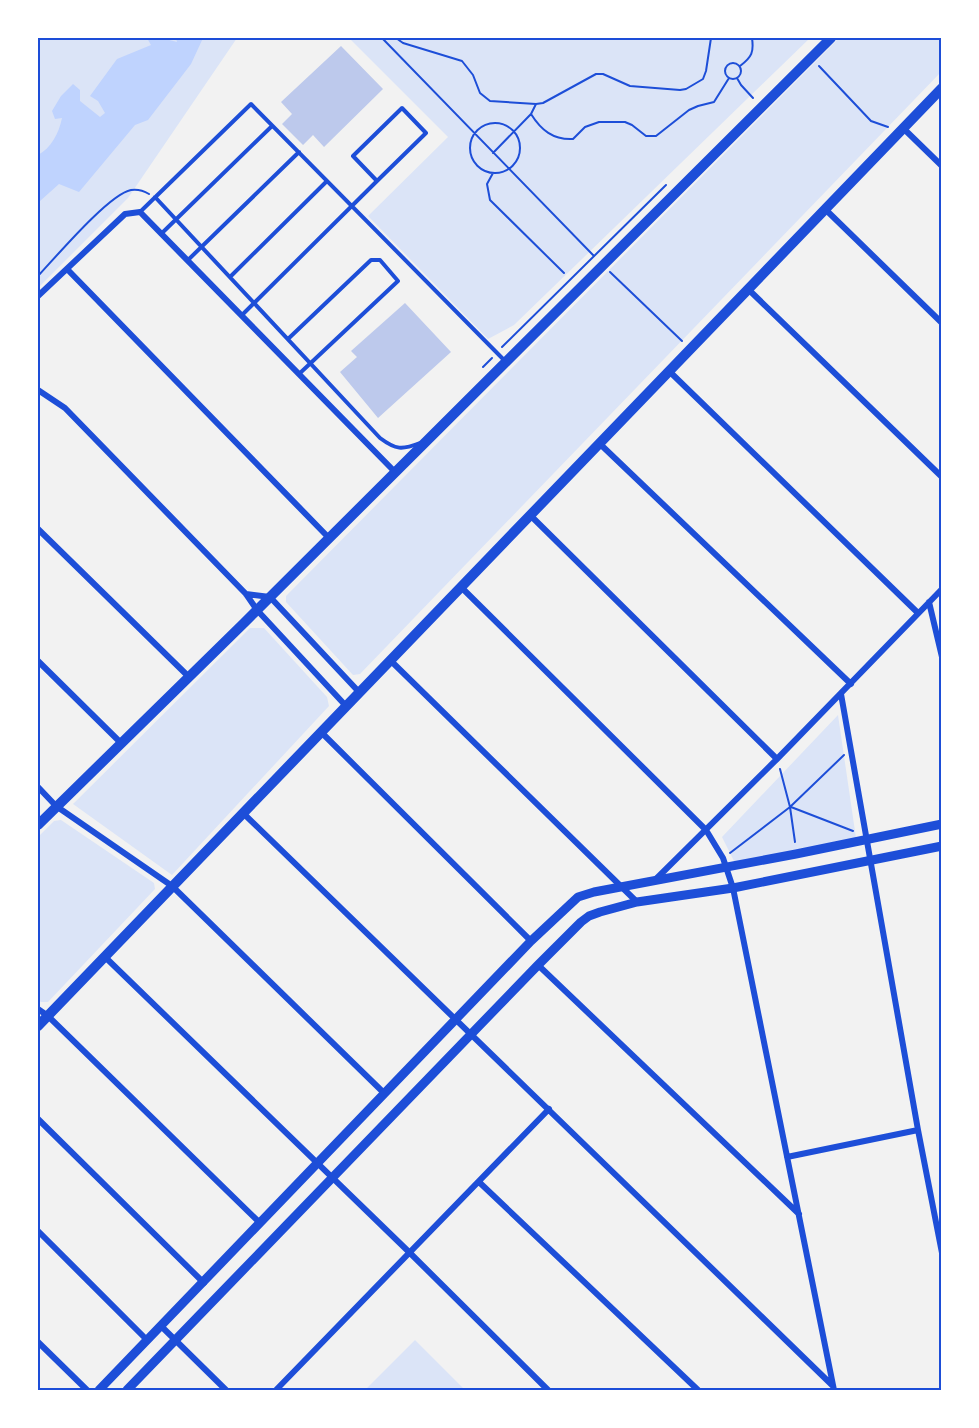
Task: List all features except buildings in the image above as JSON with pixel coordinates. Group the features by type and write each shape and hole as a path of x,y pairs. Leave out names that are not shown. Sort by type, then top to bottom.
{"main road":[{"path":"38,825 831,38"},
{"path":"38,1026 942,88"}],"street":[{"path":"899,132 942,166"},
{"path":"825,208 942,323"},
{"path":"38,296 125,214 140,212 395,472"},
{"path":"67,269 329,538"},
{"path":"748,289 942,477"},
{"path":"669,371 918,613"},
{"path":"38,390 65,408 246,594 257,610 346,706"},
{"path":"599,443 851,684"},
{"path":"530,515 777,759"},
{"path":"38,528 189,677"},
{"path":"461,587 706,830 724,863 734,888 834,1388"},
{"path":"654,881 851,684 942,589"},
{"path":"246,594 270,597 359,692"},
{"path":"929,602 942,657"},
{"path":"390,660 637,902"},
{"path":"38,661 121,743"},
{"path":"841,694 942,1253"},
{"path":"321,732 531,941"},
{"path":"38,787 57,807 172,886 384,1093"},
{"path":"243,813 834,1388"},
{"path":"99,1390 531,941 579,897 620,885 654,881 724,863 796,854 942,824"},
{"path":"127,1390 471,1033 589,916 637,902 734,888 942,846"},
{"path":"104,956 548,1390"},
{"path":"538,965 799,1214"},
{"path":"38,1010 48,1016 260,1223"},
{"path":"276,1390 549,1109"},
{"path":"38,1119 204,1283"},
{"path":"788,1157 918,1130"},
{"path":"479,1182 698,1390"},
{"path":"38,1231 147,1340"},
{"path":"161,1326 226,1390"},
{"path":"38,1342 87,1390"}],"lane":[{"path":"140,212 251,104 506,362"},
{"path":"242,316 426,133 402,108 353,156 377,181"},
{"path":"161,234 272,126"},
{"path":"187,260 299,153"},
{"path":"230,277 327,181"},
{"path":"155,197 380,438 392,448 407,448 428,440"},
{"path":"288,339 371,261 380,260 398,281 299,374"}],"path":[{"path":"382,38 603,265 690,349"},
{"path":"396,38 402,43 462,61 473,75 480,93 490,101 536,104 543,103 596,74 603,74 630,86 680,90 692,87 703,79 711,38"},
{"path":"740,66 750,59 754,51 752,38"},
{"path":"811,58 871,121 899,132"},
{"path":"729,78 725,71 728,64 734,63 740,66"},
{"path":"729,78 737,78 741,74 740,66"},
{"path":"531,114 541,129 560,138 573,139 585,127 599,122 625,122 646,136 656,136 689,110 714,102 729,78"},
{"path":"737,78 762,106"},
{"path":"493,153 531,114 536,104"},
{"path":"494,123 503,124 514,131 520,148 515,163 508,169 493,173 478,166 473,159 470,143 474,134 486,124 494,123"},
{"path":"493,173 487,184 490,200 564,273"},
{"path":"38,276 75,235 120,194 138,190 155,197"},
{"path":"724,863 790,807 851,749"},
{"path":"777,759 790,807 796,854"},
{"path":"790,807 867,838"}],"shaded area":[{"path":"38,38 237,38 128,198 38,288"},
{"path":"349,38 810,38 514,325 488,339 368,216 448,137"},
{"path":"839,38 941,38 941,72 360,674 353,675 286,602 286,596"},
{"path":"250,628 264,628 327,697 329,706 172,875 73,804"},
{"path":"838,715 856,838 736,865 722,837"},
{"path":"61,820 154,883 155,889 48,1002 41,1002 38,1000 38,837 54,821"},
{"path":"415,1340 465,1390 365,1390"}],"water":[{"path":"147,38 162,38 177,42 176,38 203,38 191,64 148,120 135,125 79,192 59,184 40,201 38,198 38,155 51,144 59,129 62,118 55,119 52,111 61,96 73,84 80,90 80,101 100,117 105,113 98,101 90,96 117,59 151,45"}]}
